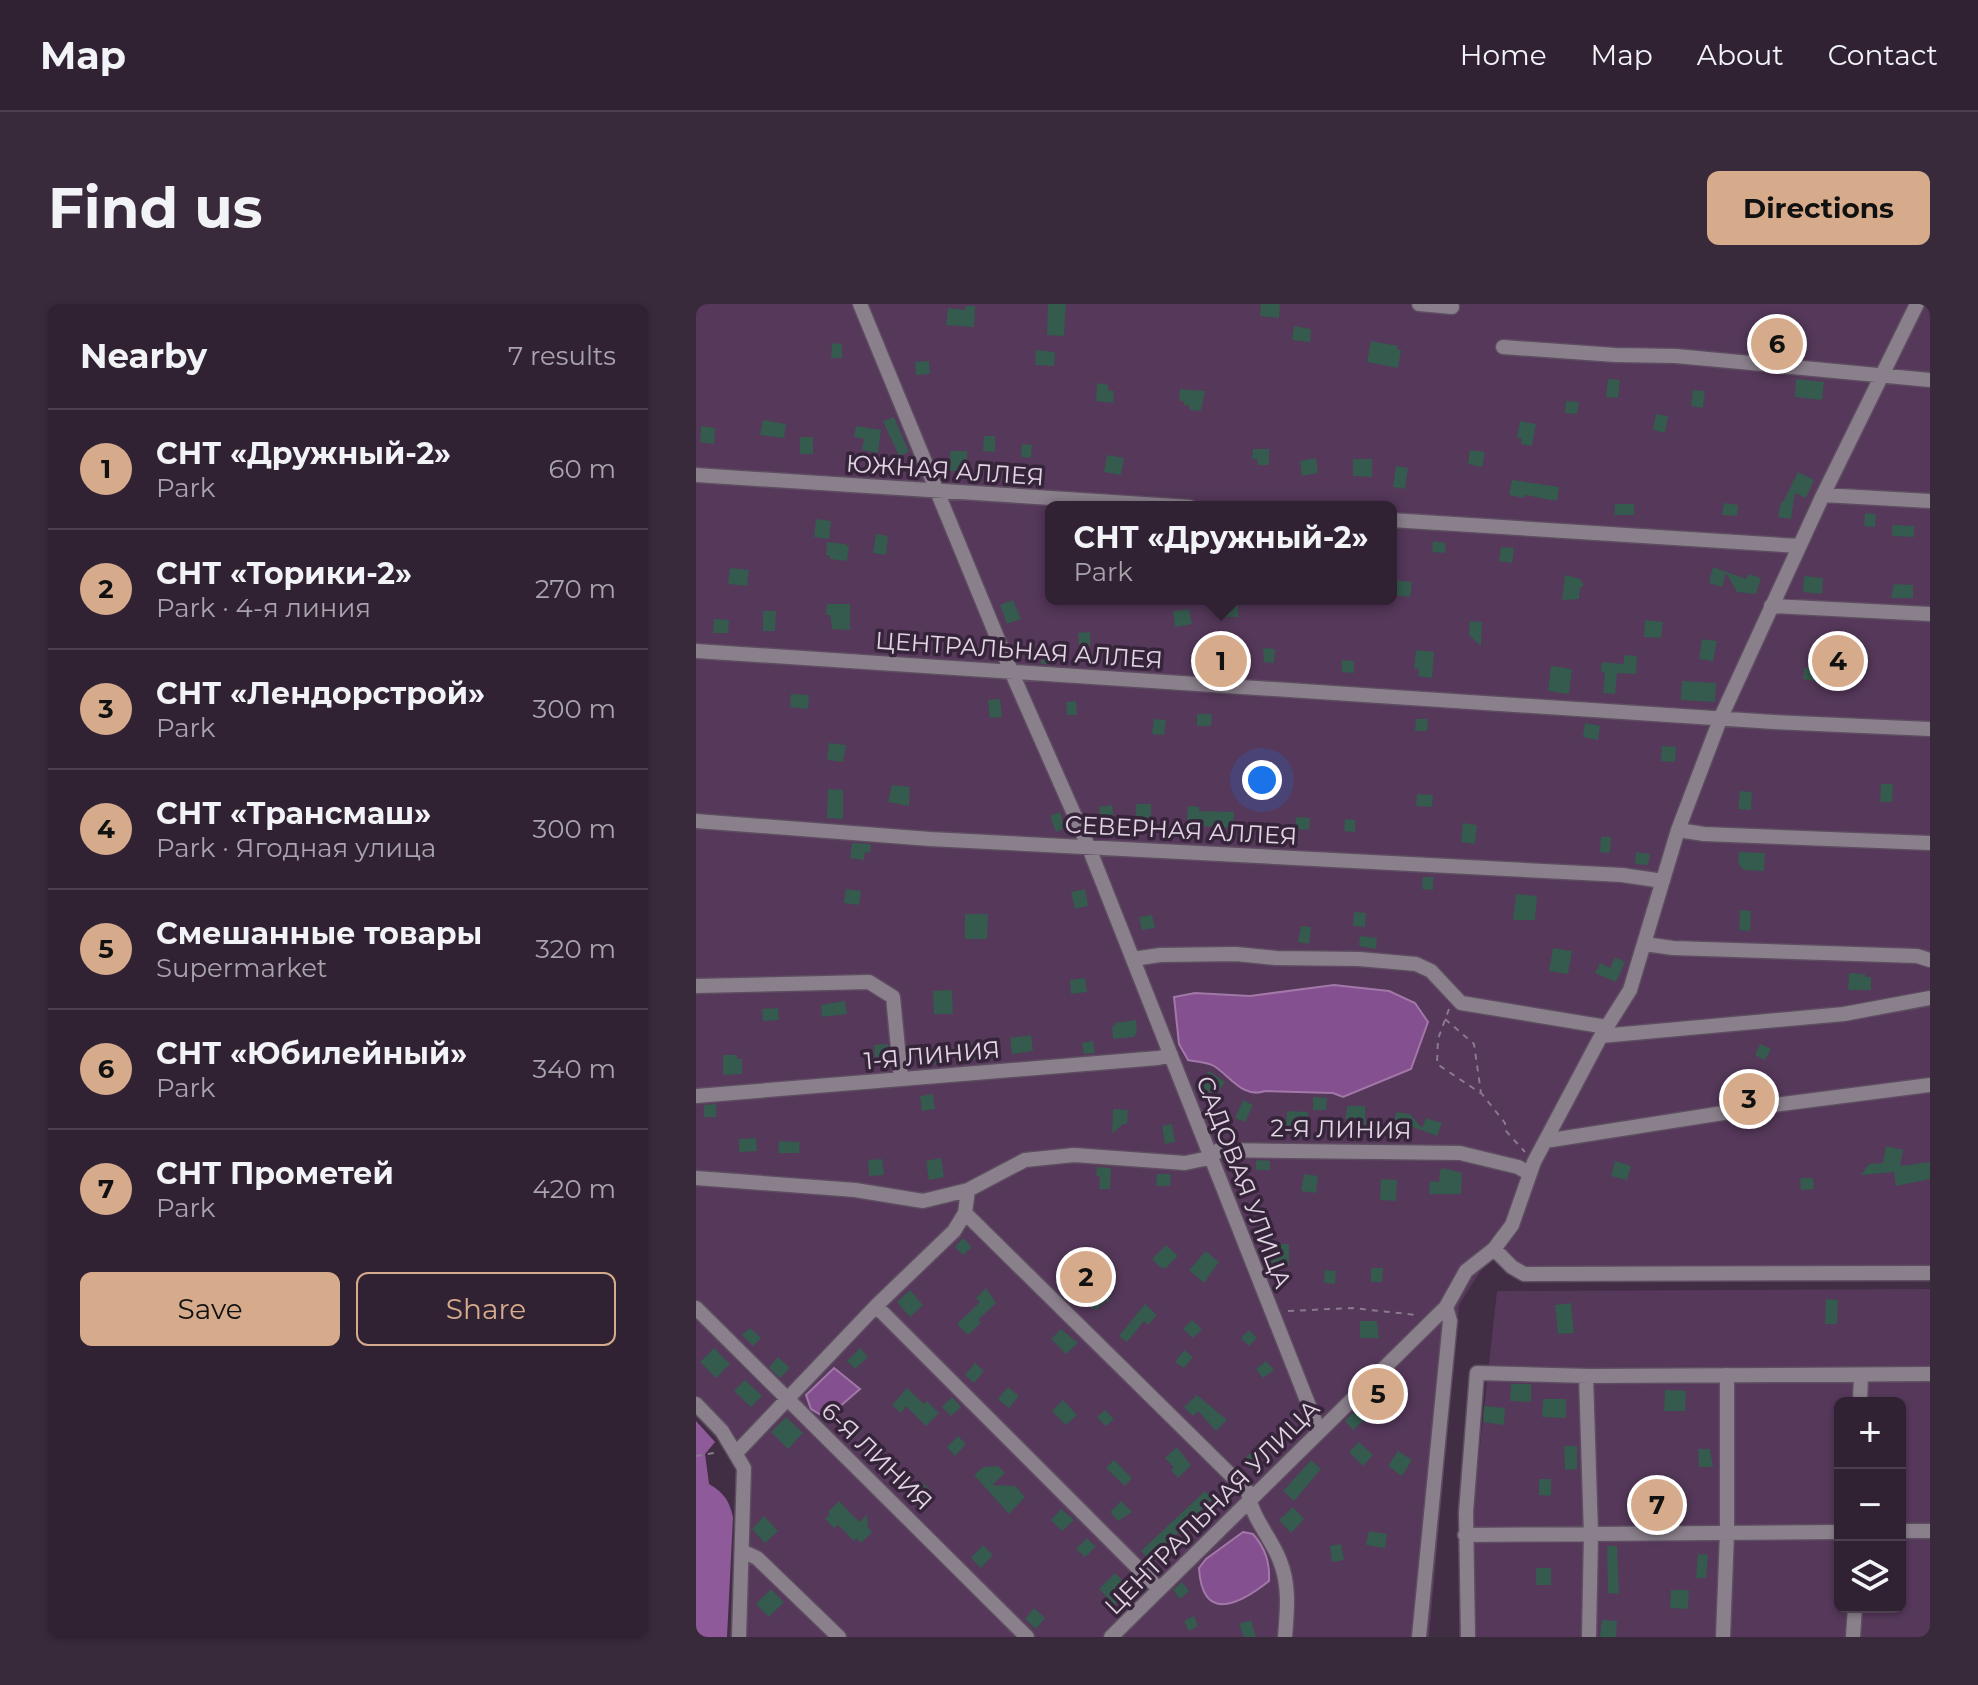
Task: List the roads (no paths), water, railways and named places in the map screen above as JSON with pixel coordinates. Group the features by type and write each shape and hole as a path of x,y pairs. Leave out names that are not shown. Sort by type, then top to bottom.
{"street":[{"name":"САДОВАЯ УЛИЦА","path":"860,304 1011,671 1089,848 1319,1431"},
{"path":"1419,304 1452,307"},
{"name":"ЦЕНТРАЛЬНАЯ УЛИЦА","path":"1111,1637 1446,1307 1466,1271 1494,1249 1512,1225 1531,1168 1630,990 1678,830 1721,717 1823,495 1917,304"},
{"path":"1503,347 1676,356 1930,380"},
{"name":"ЮЖНАЯ АЛЛЕЯ","path":"696,475 1095,501"},
{"path":"1823,495 1930,501"},
{"path":"1397,520 1799,546"},
{"path":"1771,606 1930,614"},
{"name":"ЦЕНТРАЛЬНАЯ АЛЛЕЯ","path":"696,651 1774,722 1930,729"},
{"name":"СЕВЕРНАЯ АЛЛЕЯ","path":"696,821 1089,848 1622,875 1663,881"},
{"path":"1678,830 1704,834 1930,843"},
{"path":"1645,944 1673,948 1917,956 1930,960"},
{"path":"1131,953 1236,954 1416,964 1431,971 1457,1001 1604,1032 1844,1014 1930,998"},
{"path":"696,986 869,982 893,997 901,1079"},
{"name":"1-Я ЛИНИЯ","path":"696,1096 1171,1055"},
{"path":"1545,1141 1774,1105 1930,1085"},
{"name":"2-Я ЛИНИЯ","path":"696,1178 855,1190 923,1201 968,1190 1025,1160 1074,1155 1185,1163 1209,1158 1219,1150 1460,1153 1531,1168"},
{"path":"736,1453 876,1306 954,1231 965,1213 968,1190"},
{"path":"965,1213 1248,1492 1253,1514 1280,1559 1285,1578 1288,1595 1285,1637"},
{"path":"1494,1249 1524,1274 1930,1273"},
{"path":"876,1306 1159,1589"},
{"path":"1419,1637 1450,1321 1446,1307"},
{"name":"6-Я ЛИНИЯ","path":"696,1308 1027,1637"},
{"path":"1468,1637 1465,1535 1477,1373 1586,1376 1930,1374"},
{"path":"1723,1637 1727,1533 1727,1375"},
{"path":"1860,1397 1861,1375"},
{"path":"1586,1376 1591,1534 1589,1637"},
{"path":"696,1404 722,1431 744,1468 739,1637"},
{"path":"1906,1531 1930,1531"},
{"path":"1465,1535 1834,1532"},
{"path":"742,1551 757,1558 839,1637"},
{"path":"1853,1637 1855,1613"}],"place":[{"name":"СНТ «Юбилейный»","path":"1777,344"},
{"name":"СНТ «Дружный-2»","path":"1221,661"},
{"name":"СНТ «Трансмаш»","path":"1838,661"},
{"name":"СНТ «Лендорстрой»","path":"1749,1099"},
{"name":"СНТ «Торики-2»","path":"1086,1277"},
{"name":"Смешанные товары","path":"1378,1394"},
{"name":"СНТ Прометей","path":"1657,1505"}]}
